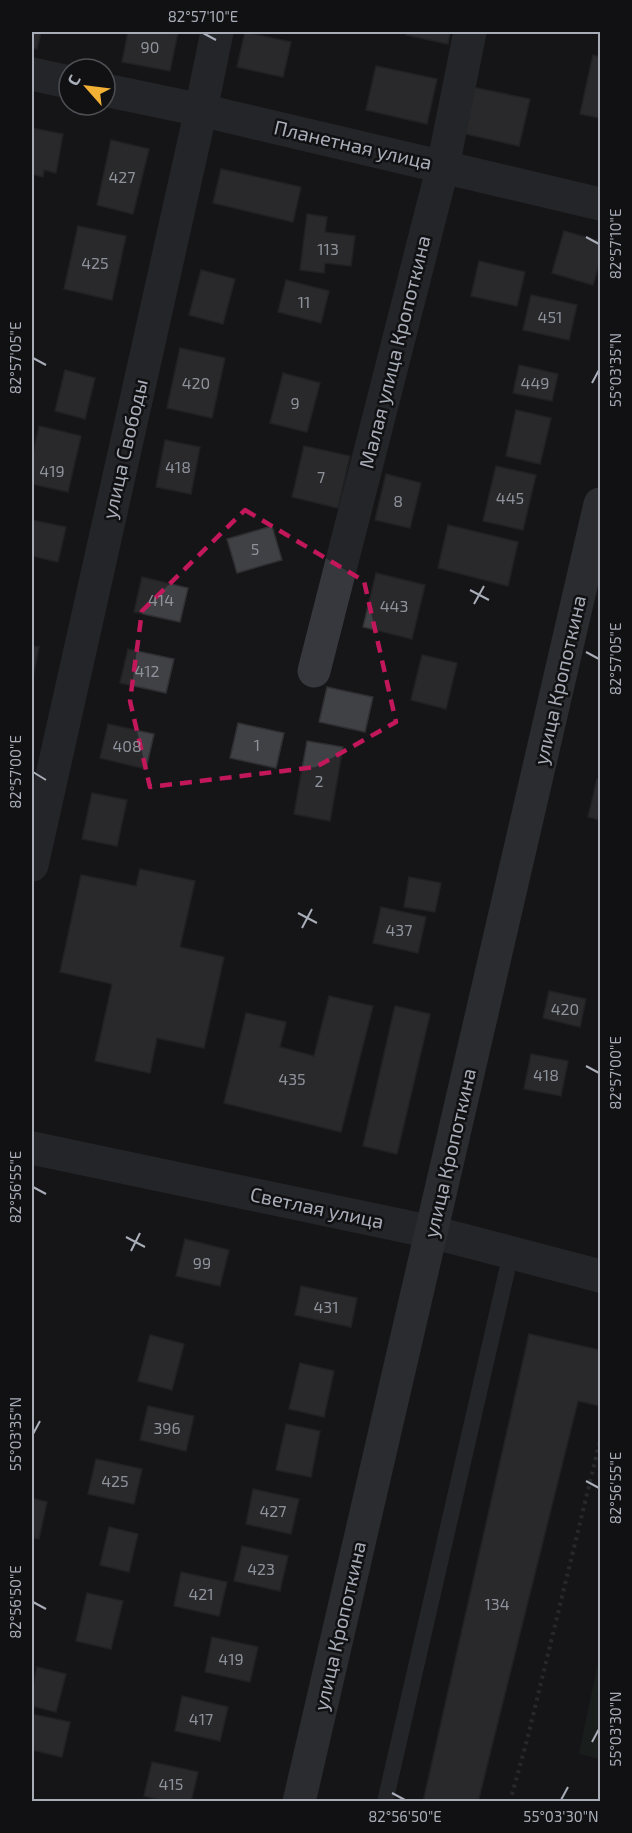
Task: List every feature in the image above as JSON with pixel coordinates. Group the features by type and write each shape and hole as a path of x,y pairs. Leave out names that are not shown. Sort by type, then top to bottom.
{"main road":[{"name":"улица Кропоткина","path":"299,1802 600,504"}],"street":[{"name":"улица Свободы","path":"32,865 217,32"},
{"name":"Малая улица Кропоткина","path":"314,671 443,166 470,32"},
{"path":"32,74 57,79"},
{"name":"Планетная улица","path":"117,92 201,110 600,204"},
{"name":"Светлая улица","path":"32,1148 432,1232 600,1276"}],"lane":[{"path":"385,1802 511,1253"}],"path":[{"path":"510,1802 600,1441"}],"highlighted area":[{"path":"245,510 364,581 396,722 316,767 150,787 130,701 142,611"}],"shaded area":[{"path":"600,1653 600,1759 579,1754"}],"building":[{"path":"32,32 41,32 37,49 32,48"},
{"path":"128,32 178,32 170,71 122,62"},
{"path":"245,32 291,42 283,77 237,67"},
{"path":"407,32 450,32 448,44 406,35"},
{"path":"593,55 600,57 600,118 580,114"},
{"path":"376,66 437,79 427,124 366,110"},
{"path":"467,86 530,99 519,146 457,132"},
{"path":"32,128 63,134 56,173 44,170 43,177 32,174"},
{"path":"111,140 149,149 133,214 97,205"},
{"path":"221,169 301,187 293,222 213,203"},
{"path":"307,214 327,217 325,232 355,236 351,266 325,263 324,273 300,270"},
{"path":"78,226 126,236 112,300 64,289"},
{"path":"564,231 600,241 600,261 593,285 552,273"},
{"path":"479,261 525,272 517,306 471,296"},
{"path":"201,270 235,279 223,324 189,315"},
{"path":"286,280 329,291 321,323 278,312"},
{"path":"531,295 577,305 569,340 523,330"},
{"path":"180,348 225,358 212,418 167,408"},
{"path":"519,365 558,374 552,401 513,393"},
{"path":"65,370 95,378 85,419 55,411"},
{"path":"283,373 320,383 307,432 270,423"},
{"path":"516,410 551,418 540,464 506,456"},
{"path":"39,426 81,436 68,492 32,484 32,458"},
{"path":"165,440 200,447 191,494 156,487"},
{"path":"304,446 350,456 338,508 292,497"},
{"path":"496,466 536,475 523,530 483,521"},
{"path":"386,474 421,483 410,528 375,520"},
{"path":"32,520 66,527 58,562 32,556"},
{"path":"448,525 518,542 508,586 438,568"},
{"path":"272,526 282,560 237,573 227,539"},
{"path":"376,573 425,585 412,639 363,627"},
{"path":"142,577 188,588 180,622 134,612"},
{"path":"32,646 39,647 33,677 32,676"},
{"path":"128,649 174,659 166,693 120,683"},
{"path":"422,655 457,663 446,709 411,700"},
{"path":"327,687 373,697 365,732 319,722"},
{"path":"238,723 284,733 276,768 230,758"},
{"path":"108,724 154,734 146,769 100,758"},
{"path":"307,741 343,747 330,821 294,814"},
{"path":"597,779 600,780 600,820 588,817"},
{"path":"92,793 127,800 117,846 82,839"},
{"path":"140,869 195,881 180,947 224,957 204,1048 157,1038 150,1073 95,1061 112,984 60,972 81,875 136,886"},
{"path":"409,877 441,883 435,912 404,907"},
{"path":"381,907 426,917 418,953 373,943"},
{"path":"549,991 586,999 580,1027 543,1018"},
{"path":"329,996 373,1006 341,1132 224,1103 246,1013 286,1022 280,1047 314,1056"},
{"path":"395,1006 430,1014 397,1154 363,1146"},
{"path":"531,1054 568,1061 561,1096 524,1089"},
{"path":"185,1239 229,1250 220,1286 176,1276"},
{"path":"301,1286 357,1298 351,1327 295,1315"},
{"path":"529,1334 600,1350 600,1406 578,1401 478,1802 423,1802"},
{"path":"150,1335 184,1344 172,1390 138,1381"},
{"path":"300,1363 334,1371 324,1417 289,1409"},
{"path":"148,1406 194,1416 186,1451 140,1440"},
{"path":"286,1424 320,1431 311,1477 276,1470"},
{"path":"96,1459 142,1469 134,1504 88,1494"},
{"path":"253,1489 299,1499 291,1534 246,1524"},
{"path":"32,1498 47,1502 39,1539 32,1538"},
{"path":"109,1527 138,1534 129,1572 100,1565"},
{"path":"242,1546 288,1556 280,1591 234,1581"},
{"path":"181,1572 227,1582 219,1616 174,1606"},
{"path":"87,1593 123,1601 111,1649 76,1641"},
{"path":"212,1637 258,1647 250,1682 205,1672"},
{"path":"37,1667 66,1674 56,1712 32,1706 32,1691"},
{"path":"182,1696 228,1707 220,1741 175,1731"},
{"path":"32,1714 70,1722 62,1757 32,1750"},
{"path":"152,1762 198,1772 191,1802 167,1802 144,1796"}]}
